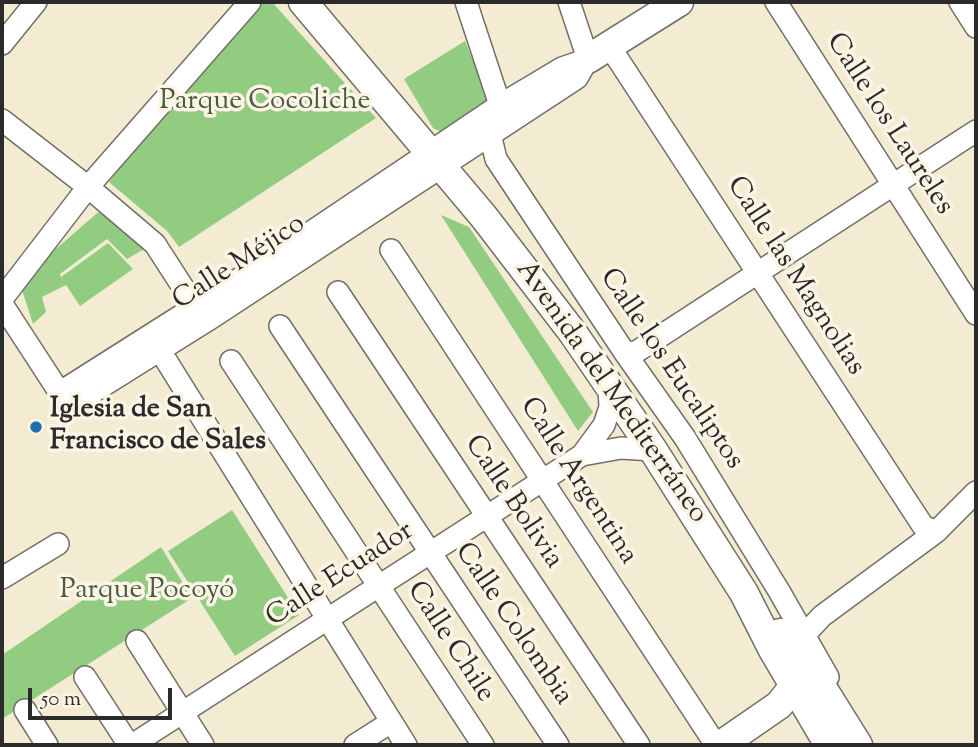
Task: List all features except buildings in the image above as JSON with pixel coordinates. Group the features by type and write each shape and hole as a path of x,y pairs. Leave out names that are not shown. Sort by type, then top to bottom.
{"street":[{"path":"2,44 36,2"},
{"path":"2,301 88,187 250,2"},
{"name":"Avenida del Mediterráneo","path":"303,2 469,199 573,333 653,450 797,676 825,738"},
{"path":"466,2 500,105"},
{"name":"Calle las Magnolias","path":"569,2 599,53 757,272 923,526 936,531"},
{"path":"435,160 500,105 562,68 599,53 680,2"},
{"name":"Calle los Laureles","path":"776,2 976,314"},
{"path":"960,2 976,27"},
{"path":"435,160 491,134 577,78 599,53"},
{"path":"2,120 155,244 203,312"},
{"path":"625,354 636,352 976,131"},
{"name":"Calle los Eucaliptos","path":"491,134 496,159 625,354 685,438 779,591 797,676"},
{"name":"Calle Méjico","path":"2,301 64,400 435,160"},
{"name":"Calle Argentina","path":"391,250 718,745"},
{"name":"Calle Bolivia","path":"338,292 639,745"},
{"name":"Calle Colombia","path":"280,326 558,745"},
{"path":"154,343 406,745"},
{"name":"Calle Chile","path":"231,361 483,745"},
{"name":"Calle Ecuador","path":"130,745 582,455 604,425 610,407 609,388"},
{"name":"Calle Ecuador","path":"582,455 621,448 653,450"},
{"path":"718,745 747,728 797,676 822,616 936,531 976,492"},
{"path":"2,578 58,544"},
{"path":"137,641 204,745"},
{"name":"Avenida del Mediterráneo","path":"797,676 827,694 856,745"},
{"name":"Avenida del Mediterráneo","path":"797,676 832,713 856,745"},
{"name":"Avenida del Mediterráneo","path":"797,676 867,745"},
{"path":"85,677 130,745"},
{"path":"25,710 47,745"},
{"path":"355,745 391,722"},
{"path":"747,728 782,723 797,724 825,738"}],"green space":[{"name":"Parque Cocoliche","path":"258,2 272,2 376,118 179,247 167,231 109,182 162,114"},
{"path":"465,41 491,104 441,132 433,128 404,79"},
{"path":"103,208 151,245 127,259 107,239 60,274 61,277 108,243 133,269 80,306 66,285 42,297 46,312 33,324 19,281"},
{"path":"441,215 469,227 593,412 578,431"},
{"path":"232,510 299,615 235,656 168,551"},
{"name":"Parque Pocoyó","path":"161,547 192,598 2,719 2,655"}],"place":[{"name":"Iglesia de San Francisco de Sales","path":"36,427"}]}
